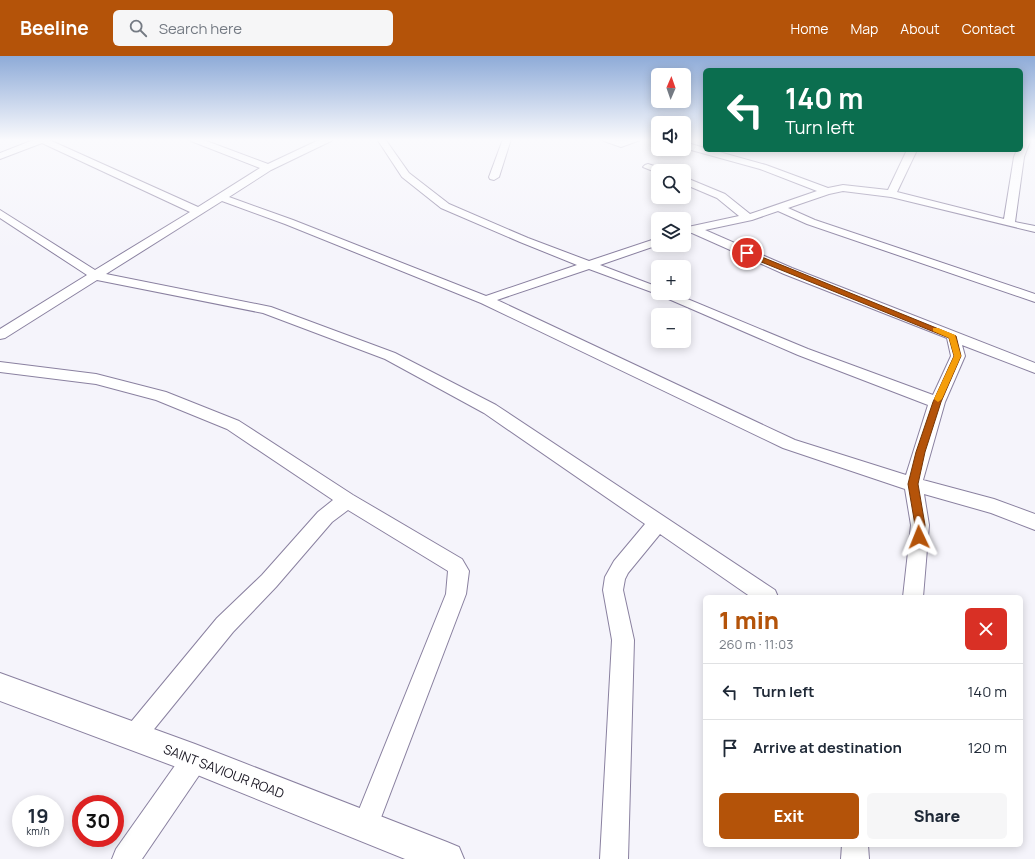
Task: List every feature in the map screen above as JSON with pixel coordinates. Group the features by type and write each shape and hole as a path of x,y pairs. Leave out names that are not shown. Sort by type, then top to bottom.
{"street":[{"path":"122,176 198,211"},
{"path":"0,335 198,211 223,198 255,176"},
{"path":"408,176 426,193 445,206 474,220 651,288"},
{"path":"787,176 827,192"},
{"path":"891,194 899,176"},
{"path":"1009,224 1016,176"},
{"path":"691,183 721,196 748,218"},
{"path":"691,230 748,218 843,188 891,194 1009,224 1035,229"},
{"path":"223,198 289,222 486,300 789,444 913,484 994,506 1035,522"},
{"path":"779,208 811,222 1035,298"},
{"path":"0,213 96,276 266,310 390,356 490,409 765,595"},
{"path":"691,232 1035,368"},
{"path":"486,300 590,266 651,244"},
{"path":"679,300 803,352 937,402"},
{"path":"913,595 918,560 920,525 913,484 921,452 937,402 958,356 953,336"},
{"path":"0,367 96,379 161,396 233,425 347,500 455,565 459,571 456,594 365,827"},
{"path":"134,736 225,625 269,581 325,518 347,500"},
{"path":"614,859 623,640 613,590 615,577 621,566 658,522"},
{"name":"SAINT SAVIOUR ROAD","path":"0,687 195,759 447,859"},
{"path":"126,859 195,759"},
{"path":"855,847 855,859"}],"slow traffic":[{"path":"935,330 953,336 958,356 938,399"}],"route":[{"path":"747,253 788,271 953,336 958,356 937,402 921,452 913,484 920,525 919,537"}]}
